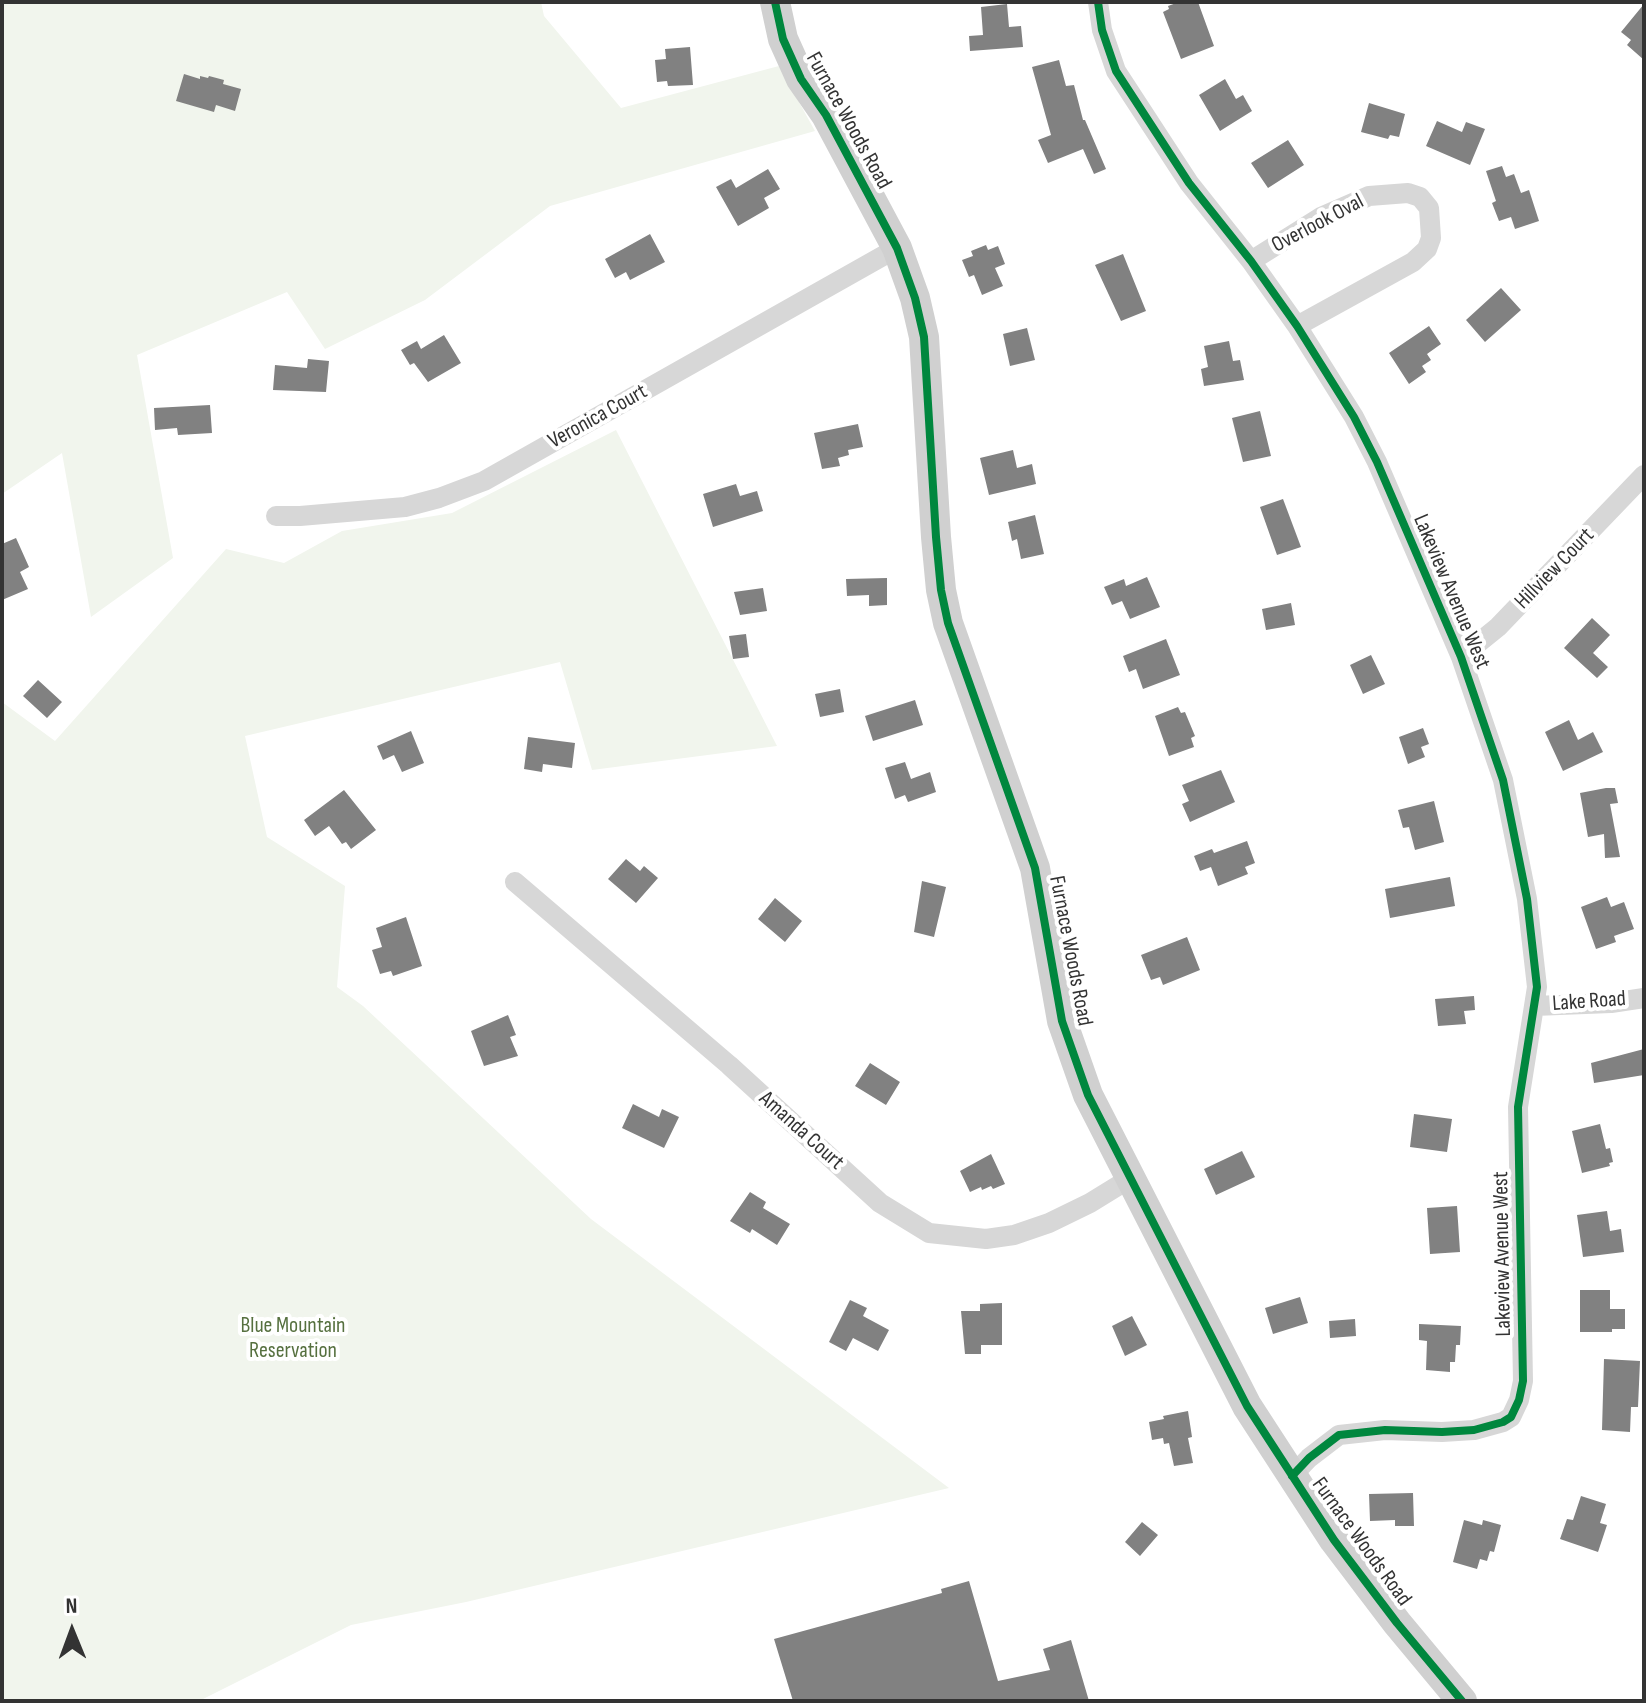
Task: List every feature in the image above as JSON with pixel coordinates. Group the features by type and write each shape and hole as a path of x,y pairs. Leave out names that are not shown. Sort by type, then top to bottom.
{"street":[{"name":"Furnace Woods Road","path":"775,2 783,39 801,79 826,115 897,248 924,337 936,537 948,623 1035,868 1062,1021 1088,1095 1247,1406 1334,1540 1462,1701"},
{"name":"Lakeview Avenue West","path":"1098,2 1102,30 1116,71 1189,183 1251,261 1297,326 1354,417 1377,462 1461,657 1503,780 1527,899 1537,987 1518,1107 1523,1381 1519,1400 1511,1417 1474,1430 1385,1430 1339,1435 1292,1476"},
{"name":"Overlook Oval","path":"1251,261 1321,217 1369,196 1408,193 1420,197 1429,208 1431,238 1427,249 1413,262 1297,326"},
{"name":"Veronica Court","path":"276,516 405,507 484,481 897,248"},
{"name":"Hillview Court","path":"1461,657 1498,627 1644,475"},
{"name":"Amanda Court","path":"515,882 724,1060 880,1203 929,1233 986,1239 1014,1235 1049,1223 1129,1179"},
{"name":"Lake Road","path":"1534,1006 1611,1003 1644,998"}],"green space":[{"path":"2,2 541,2 544,16 621,108 779,66 815,131 550,206 425,300 325,349 287,292 137,355 173,558 91,617 62,453 2,494"},
{"name":"Blue Mountain Reservation","path":"616,430 777,746 592,770 560,662 245,736 267,837 345,886 337,987 363,1006 591,1219 949,1488 466,1602 351,1625 199,1701 2,1701 2,702 55,741 226,549 284,563 342,531 452,513"}],"building":[{"path":"1179,2 1198,2 1214,46 1181,59 1163,12 1169,9 1168,6"},
{"path":"1007,4 1009,27 1021,26 1023,47 970,51 969,36 983,35 981,7"},
{"path":"1644,4 1644,60 1627,45 1631,40 1621,32"},
{"path":"690,47 693,85 668,86 667,81 657,82 655,60 666,59 665,49"},
{"path":"1059,60 1066,86 1074,85 1083,120 1106,169 1094,174 1083,149 1048,163 1038,140 1051,135 1032,67"},
{"path":"184,74 200,79 200,76 209,76 241,89 235,111 216,105 214,112 176,101"},
{"path":"1225,79 1236,99 1243,95 1252,111 1220,131 1199,95"},
{"path":"1369,103 1405,114 1399,137 1390,135 1388,139 1361,132"},
{"path":"1437,121 1462,132 1466,122 1485,129 1470,165 1426,146"},
{"path":"1288,140 1304,165 1268,188 1251,163"},
{"path":"1502,166 1506,177 1514,174 1521,193 1529,190 1539,221 1515,229 1511,217 1499,221 1486,171"},
{"path":"768,169 780,189 764,198 769,208 738,226 716,187 731,179 736,188"},
{"path":"650,234 665,262 630,280 626,272 615,278 605,259"},
{"path":"986,245 988,250 998,246 1005,264 995,268 1003,286 982,295 974,275 969,277 962,260 973,256 971,251"},
{"path":"1123,254 1146,311 1121,321 1095,265"},
{"path":"1501,288 1521,310 1485,342 1466,320"},
{"path":"1429,326 1441,344 1427,354 1431,360 1422,366 1426,372 1409,384 1389,353"},
{"path":"1027,328 1035,360 1010,366 1003,334"},
{"path":"444,335 461,363 428,382 414,363 410,365 401,350 417,341 421,349"},
{"path":"1229,341 1233,361 1240,360 1244,380 1204,386 1201,369 1208,367 1204,346"},
{"path":"308,359 329,361 326,392 273,390 275,365 307,368"},
{"path":"210,405 212,433 178,435 177,428 155,430 154,408"},
{"path":"1260,411 1271,456 1243,462 1232,418"},
{"path":"858,424 863,447 848,450 849,455 838,458 840,466 822,469 814,433"},
{"path":"1013,450 1017,468 1032,464 1036,484 989,495 980,458"},
{"path":"736,484 740,496 757,491 763,511 713,527 703,494"},
{"path":"1283,499 1301,547 1277,555 1260,507"},
{"path":"1035,515 1044,554 1021,559 1017,539 1012,541 1008,522"},
{"path":"16,538 29,567 20,572 28,589 2,600 2,544"},
{"path":"1147,577 1160,607 1130,619 1122,601 1112,605 1104,587 1124,579 1126,586"},
{"path":"887,578 887,605 869,606 869,595 847,596 846,579"},
{"path":"763,588 767,611 740,615 734,592"},
{"path":"1291,603 1295,625 1266,630 1262,609"},
{"path":"1592,618 1610,635 1593,653 1608,667 1597,678 1564,648"},
{"path":"746,634 749,657 733,659 729,636"},
{"path":"1166,639 1180,675 1143,689 1136,669 1129,672 1123,656"},
{"path":"1371,655 1385,684 1363,694 1350,665"},
{"path":"38,680 62,702 47,718 23,696"},
{"path":"840,689 844,712 820,717 815,694"},
{"path":"915,700 923,725 873,741 865,716"},
{"path":"1178,707 1181,713 1185,712 1195,736 1191,738 1194,747 1169,756 1155,716"},
{"path":"1569,720 1578,740 1593,732 1603,752 1563,771 1545,732"},
{"path":"1423,728 1429,744 1421,747 1425,757 1408,764 1399,737"},
{"path":"411,731 424,763 402,772 394,755 383,760 377,746"},
{"path":"528,737 575,743 572,768 543,764 542,772 524,769"},
{"path":"905,762 911,779 930,772 936,792 908,802 905,795 895,799 885,768"},
{"path":"1221,770 1235,802 1190,822 1182,804 1189,801 1182,785"},
{"path":"1615,788 1618,803 1610,804 1620,857 1605,858 1604,834 1588,837 1580,793"},
{"path":"344,790 376,830 351,849 346,842 342,844 329,826 315,836 304,820"},
{"path":"1434,801 1444,842 1415,850 1409,827 1403,828 1398,810"},
{"path":"1247,841 1255,863 1245,867 1248,874 1218,886 1211,867 1200,871 1194,856 1212,849 1214,853"},
{"path":"626,859 640,871 644,866 658,878 636,903 608,879"},
{"path":"1450,877 1455,906 1390,918 1385,889"},
{"path":"922,881 946,887 934,937 914,932"},
{"path":"1607,897 1611,907 1624,902 1634,929 1614,936 1616,942 1596,949 1581,907"},
{"path":"775,898 802,921 785,942 758,919"},
{"path":"406,917 422,966 393,976 391,971 380,974 372,950 382,947 376,928"},
{"path":"1187,937 1200,970 1163,985 1160,977 1151,980 1141,955"},
{"path":"1474,996 1475,1010 1464,1011 1466,1024 1438,1026 1435,999"},
{"path":"508,1015 516,1035 510,1037 518,1056 484,1066 471,1031"},
{"path":"1644,1049 1644,1075 1594,1083 1591,1063"},
{"path":"870,1063 900,1082 886,1105 855,1086"},
{"path":"633,1104 659,1117 662,1109 679,1117 664,1148 622,1128"},
{"path":"1414,1114 1452,1119 1447,1152 1410,1147"},
{"path":"1600,1124 1606,1149 1610,1148 1613,1162 1609,1163 1610,1166 1582,1173 1572,1131"},
{"path":"1242,1151 1255,1177 1216,1195 1204,1169"},
{"path":"991,1154 1005,1184 993,1189 991,1186 982,1190 981,1187 970,1192 960,1171"},
{"path":"750,1192 766,1202 763,1208 790,1224 777,1245 752,1229 750,1233 730,1221"},
{"path":"1457,1206 1460,1252 1430,1254 1427,1208"},
{"path":"1607,1211 1610,1231 1621,1229 1624,1252 1583,1257 1577,1215"},
{"path":"1580,1290 1610,1290 1610,1309 1625,1309 1625,1329 1580,1332"},
{"path":"1300,1297 1308,1323 1273,1334 1265,1308"},
{"path":"850,1300 867,1308 863,1316 889,1330 878,1351 853,1338 846,1351 829,1342"},
{"path":"1002,1303 1002,1345 981,1345 981,1354 965,1354 961,1311 980,1311 980,1304"},
{"path":"1132,1316 1147,1345 1125,1356 1112,1326"},
{"path":"1355,1319 1356,1336 1330,1338 1329,1321"},
{"path":"1419,1324 1461,1326 1460,1345 1456,1345 1455,1362 1450,1362 1450,1372 1426,1370 1427,1341 1419,1340"},
{"path":"1604,1359 1640,1361 1638,1407 1631,1407 1630,1432 1602,1430"},
{"path":"1188,1411 1192,1437 1188,1438 1193,1463 1174,1466 1169,1443 1164,1444 1163,1438 1152,1440 1149,1422"},
{"path":"1413,1493 1414,1526 1395,1526 1395,1520 1370,1521 1369,1494"},
{"path":"1581,1496 1606,1504 1600,1523 1607,1525 1598,1552 1560,1539 1567,1519 1573,1520"},
{"path":"1464,1520 1482,1525 1483,1520 1501,1525 1494,1552 1490,1551 1487,1561 1480,1559 1477,1569 1453,1562"},
{"path":"1142,1522 1158,1535 1140,1556 1125,1542"},
{"path":"969,1581 998,1681 1050,1670 1043,1649 1071,1640 1089,1701 793,1701 774,1639 942,1593 941,1589"}],"cycle path":[{"path":"775,2 783,39 801,79 826,115 897,248 915,298 924,337 936,537 948,623 1035,868 1062,1021 1088,1095 1247,1406 1334,1540 1462,1701"},
{"path":"1098,2 1102,30 1116,71 1189,183 1251,261 1297,326 1354,417 1377,462 1461,657 1503,780 1527,899 1537,987 1518,1107 1523,1381 1519,1400 1511,1417 1474,1430 1385,1430 1339,1435 1292,1476"}]}
